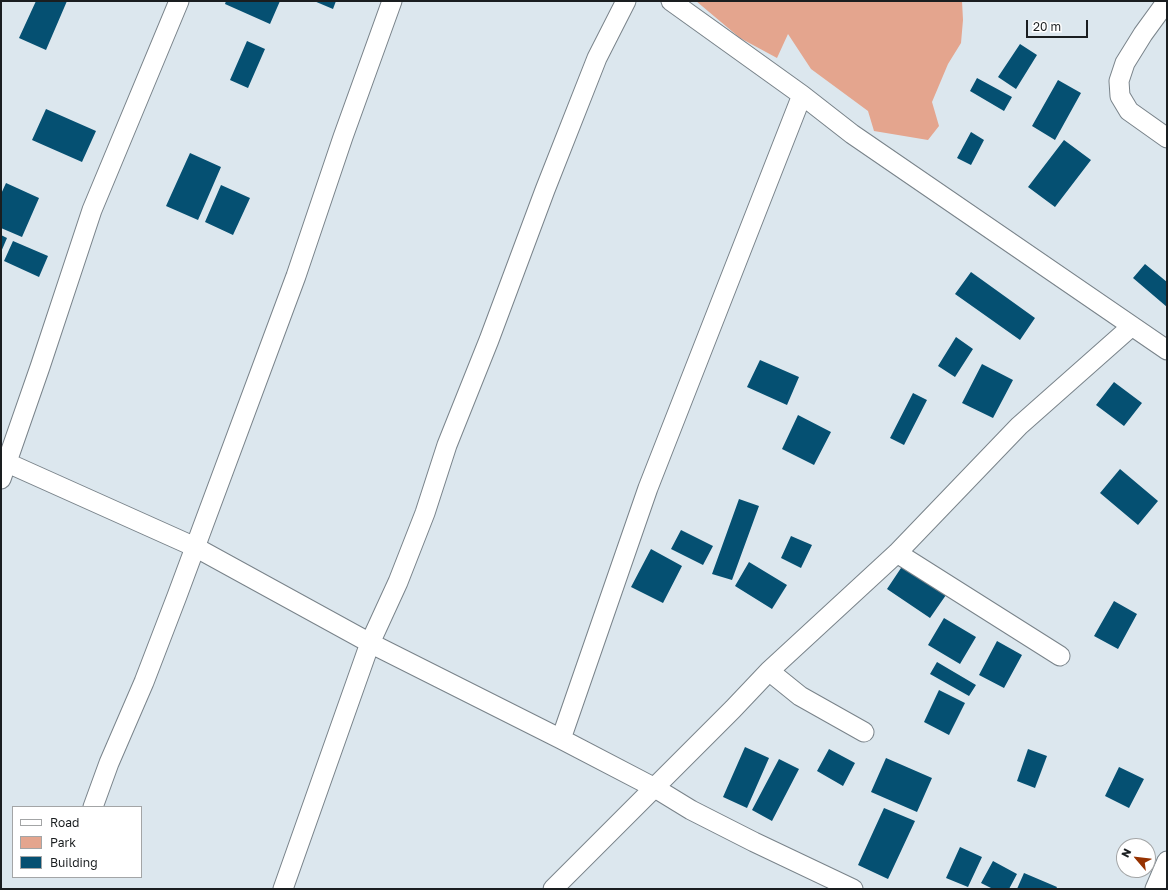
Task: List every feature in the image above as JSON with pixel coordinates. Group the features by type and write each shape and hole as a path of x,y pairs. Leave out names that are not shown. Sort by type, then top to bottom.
{"street":[{"path":"179,1 92,210 3,467 195,547 370,643 655,788 698,814 853,889"},
{"path":"93,806 109,763 144,682 296,276 343,137 392,1"},
{"path":"283,889 370,643 398,582 426,513 446,445 489,340 545,190 597,58 626,1"},
{"path":"671,1 852,134 1167,350"},
{"path":"1167,1 1143,34 1125,63 1119,81 1120,96 1129,111 1167,138"},
{"path":"561,739 648,488 802,96"},
{"path":"552,889 733,710 769,671 897,553 1019,426 1132,326"},
{"path":"897,553 1060,656"},
{"path":"769,671 800,696 864,732"},
{"path":"1160,884 1167,861"}],"green space":[{"path":"696,1 962,1 963,20 961,43 948,64 932,102 939,126 928,140 874,131 868,111 811,69 788,34 777,58 740,38"}],"building":[{"path":"36,1 67,1 46,50 19,38"},
{"path":"226,1 280,1 270,24 225,4"},
{"path":"314,1 336,1 333,9"},
{"path":"247,41 265,49 248,88 230,80"},
{"path":"1020,44 1037,55 1016,89 998,77"},
{"path":"977,78 1012,97 1004,111 970,91"},
{"path":"1058,80 1081,93 1055,140 1032,126"},
{"path":"46,109 96,131 82,162 32,140"},
{"path":"971,132 984,140 971,165 957,158"},
{"path":"1064,140 1091,160 1055,207 1028,187"},
{"path":"190,153 221,167 198,220 166,206"},
{"path":"6,183 39,198 22,237 1,228 1,194"},
{"path":"221,185 250,198 233,235 205,222"},
{"path":"1,235 7,238 1,252"},
{"path":"13,241 48,256 39,277 4,261"},
{"path":"1145,264 1167,282 1167,307 1133,278"},
{"path":"971,272 1035,318 1020,340 955,294"},
{"path":"956,337 973,349 955,377 938,366"},
{"path":"760,360 799,377 787,405 747,387"},
{"path":"982,364 1013,380 993,418 962,403"},
{"path":"1114,382 1142,403 1124,426 1096,405"},
{"path":"913,393 927,400 904,445 890,438"},
{"path":"798,415 831,432 814,465 782,449"},
{"path":"1120,469 1158,501 1138,525 1100,493"},
{"path":"739,499 759,506 732,580 712,574"},
{"path":"681,530 713,546 703,565 671,549"},
{"path":"791,536 812,545 801,568 781,558"},
{"path":"651,549 682,566 663,603 631,587"},
{"path":"749,562 787,585 772,609 735,586"},
{"path":"903,565 946,595 930,618 887,589"},
{"path":"1114,601 1137,614 1118,649 1094,636"},
{"path":"944,618 976,637 960,664 928,645"},
{"path":"997,641 1022,655 1004,688 979,675"},
{"path":"937,662 976,685 969,696 930,674"},
{"path":"939,690 965,703 949,735 924,722"},
{"path":"745,747 769,758 747,808 723,797"},
{"path":"829,749 855,763 843,786 817,771"},
{"path":"1028,749 1047,756 1035,788 1017,781"},
{"path":"886,758 932,778 917,812 871,792"},
{"path":"779,759 799,769 772,821 752,810"},
{"path":"1119,767 1144,779 1129,808 1105,796"},
{"path":"884,808 915,821 888,879 858,865"},
{"path":"960,847 982,857 968,887 946,878"},
{"path":"993,861 1017,874 1009,889 993,889 981,883"},
{"path":"1024,873 1057,887 1056,889 1017,889"}]}
